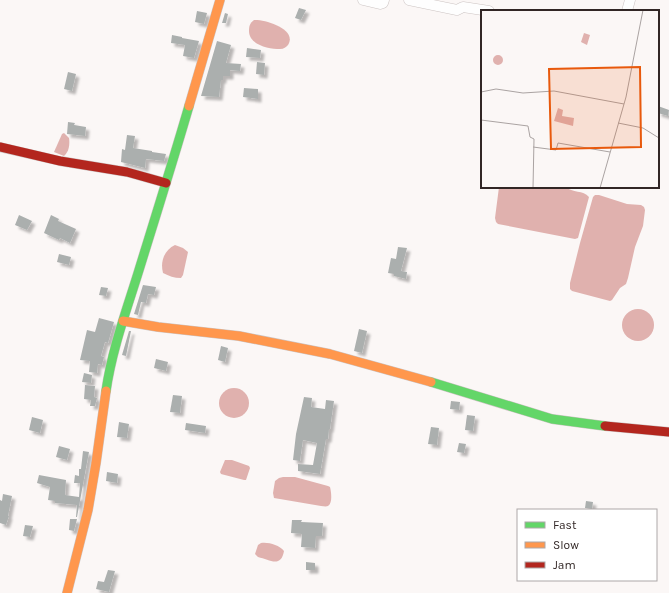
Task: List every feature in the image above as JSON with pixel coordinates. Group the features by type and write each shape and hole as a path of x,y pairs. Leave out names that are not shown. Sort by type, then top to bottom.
{"street":[{"path":"67,593 88,510 109,371 220,0"},
{"path":"363,0 380,4 383,3 384,0"},
{"path":"409,0 457,10 463,7 482,10"},
{"path":"627,10 630,0"},
{"path":"0,147 60,162 127,172 166,183"},
{"path":"123,321 158,327 240,336 330,354 420,379 552,419 669,432"}],"shaded area":[{"path":"254,20 272,23 284,30 290,39 288,45 283,49 276,49 265,47 256,43 252,40 249,31 250,25"},
{"path":"64,133 69,138 69,143 68,150 64,156 54,152 62,134"},
{"path":"499,188 566,188 581,192 589,197 578,238 575,239 498,224 495,218"},
{"path":"595,195 627,204 641,205 645,210 643,226 635,247 626,284 620,288 610,301 572,291 570,289 570,283 580,243 593,197"},
{"path":"175,245 188,252 181,278 165,274 163,273 162,269 166,253"},
{"path":"638,309 649,314 654,325 649,336 638,341 627,336 622,325 627,314"},
{"path":"234,388 244,393 249,403 244,413 234,418 224,413 219,403 224,393"},
{"path":"225,460 232,460 249,466 250,468 246,480 221,474 220,472"},
{"path":"283,477 295,477 330,487 330,504 327,506 321,506 274,498 273,493 275,481"},
{"path":"261,543 274,544 284,551 283,556 280,560 274,562 258,557 255,554 258,545"}],"building":[{"path":"299,8 306,10 301,20 295,18"},
{"path":"197,11 207,13 204,24 195,22"},
{"path":"225,13 228,14 226,23 222,23"},
{"path":"172,35 199,41 194,58 183,56 185,45 171,43"},
{"path":"217,41 231,45 226,63 241,64 240,71 230,70 230,76 223,76 223,80 221,80 219,97 201,96"},
{"path":"247,48 261,50 260,58 246,57"},
{"path":"257,62 265,63 264,75 256,74"},
{"path":"68,72 76,74 72,91 64,89"},
{"path":"244,88 258,89 258,99 243,97"},
{"path":"659,106 669,110 668,116 659,113"},
{"path":"68,122 75,123 74,125 86,127 85,136 67,134"},
{"path":"127,135 135,136 133,148 166,154 164,161 146,159 145,168 121,162 122,149 125,150"},
{"path":"19,215 32,221 27,230 15,225"},
{"path":"51,215 59,219 58,221 76,229 70,243 44,233"},
{"path":"398,247 407,248 401,271 407,272 406,279 388,273 391,258 396,259"},
{"path":"59,254 71,257 69,265 57,262"},
{"path":"143,285 156,287 154,295 148,294 146,303 141,302 138,315 134,314"},
{"path":"101,287 108,288 106,296 99,295"},
{"path":"99,318 114,322 108,343 105,342 101,356 104,357 102,365 98,364 97,373 89,372 90,361 80,360 87,330 95,332"},
{"path":"359,329 367,331 362,353 354,351"},
{"path":"129,331 131,331 126,356 122,355"},
{"path":"221,346 228,348 225,362 218,360"},
{"path":"156,359 168,362 166,371 154,368"},
{"path":"84,373 92,375 91,383 82,382"},
{"path":"85,385 95,386 94,397 97,398 95,406 90,406 91,400 84,399"},
{"path":"173,395 182,396 180,413 170,412"},
{"path":"304,397 312,398 311,407 325,409 326,400 334,401 330,429 328,439 326,439 320,474 298,471 298,464 313,465 317,443 303,440 300,461 293,460 296,434"},
{"path":"451,401 460,402 459,410 450,409"},
{"path":"467,415 475,416 473,431 465,430"},
{"path":"32,417 43,420 40,433 29,430"},
{"path":"119,422 129,424 127,438 117,437"},
{"path":"186,423 206,426 205,433 185,430"},
{"path":"431,427 439,428 437,445 428,444"},
{"path":"459,443 466,444 464,453 457,452"},
{"path":"59,446 70,449 67,460 56,457"},
{"path":"83,451 89,452 76,517 77,505 55,503 55,501 48,500 50,487 37,483 39,475 66,480 65,495 79,497 80,483 74,483 75,475 79,476 79,469 81,469"},
{"path":"107,472 118,474 117,483 106,481"},
{"path":"3,494 12,496 6,525 0,523 0,500 2,501"},
{"path":"586,501 593,502 592,509 585,508"},
{"path":"70,519 77,519 74,531 69,530"},
{"path":"292,520 323,523 322,536 316,536 315,548 301,547 302,534 291,533"},
{"path":"25,525 33,526 30,537 23,536"},
{"path":"306,562 315,563 315,570 306,570"},
{"path":"108,570 115,571 109,592 96,589 98,581 104,582"}],"traffic: fast":[{"path":"106,391 120,329 189,106"},
{"path":"431,382 552,419 605,426"}],"traffic: slow":[{"path":"189,106 220,0"},
{"path":"123,321 158,327 239,336 330,354 431,382"},
{"path":"67,593 88,510 106,391"}],"traffic: jam":[{"path":"0,147 60,161 127,172 166,183"},
{"path":"605,426 669,432"}]}
